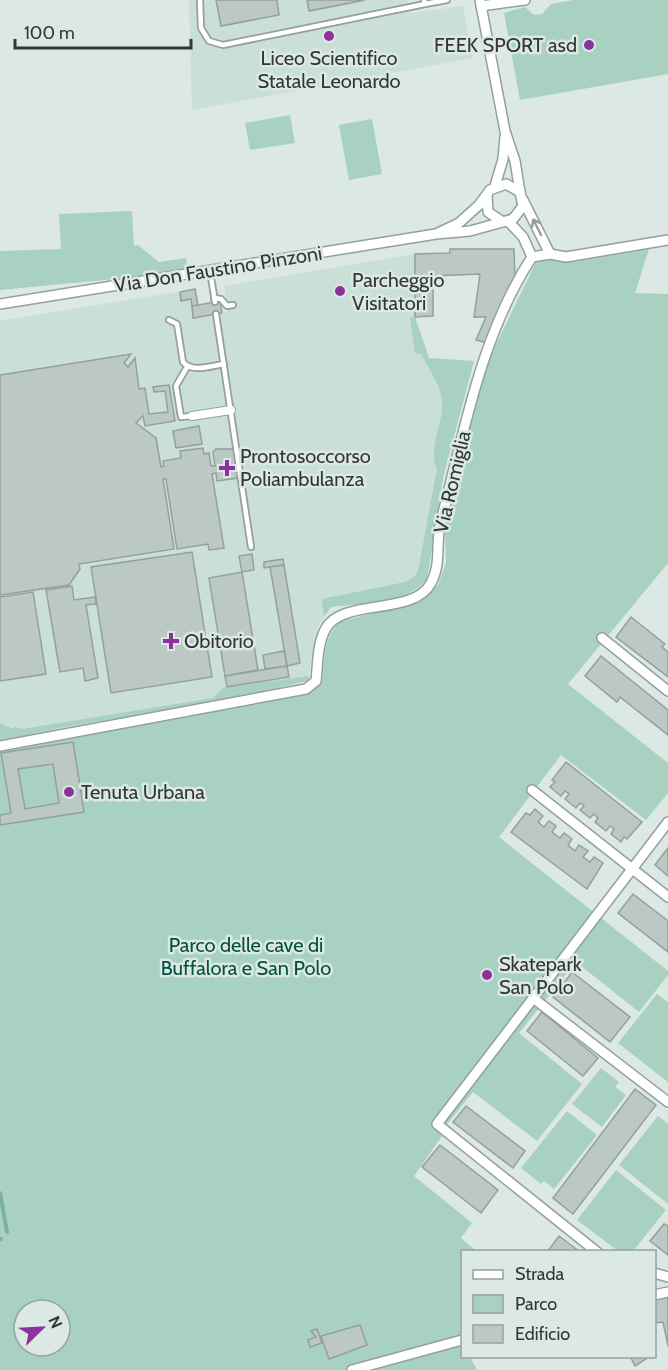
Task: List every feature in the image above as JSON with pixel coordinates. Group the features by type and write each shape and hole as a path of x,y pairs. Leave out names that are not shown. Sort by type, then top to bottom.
{"street":[{"path":"505,221 521,211 521,196 515,161 505,131 481,3 525,0"},
{"path":"505,131 503,159 495,186 487,195 488,212 505,221 523,237 532,256 550,254 566,256 668,240"},
{"path":"495,186 506,184 521,196 550,254"},
{"name":"Via Don Faustino Pinzoni","path":"436,234 459,223 487,195"},
{"name":"Via Don Faustino Pinzoni","path":"0,304 436,234 470,231 505,221"},
{"name":"Via Romiglia","path":"0,746 306,689 316,681 320,643 327,626 338,616 403,601 419,594 430,585 439,563 438,530 481,368 521,274 532,256"},
{"path":"192,416 231,410"},
{"path":"602,638 668,691"},
{"path":"532,790 668,897"},
{"path":"596,1250 437,1124 668,822"},
{"path":"533,998 668,1102"},
{"path":"352,1370 461,1340"}],"lane":[{"path":"200,0 201,27 208,41 223,45 425,2 447,0"},
{"path":"210,271 214,300 221,299 227,306 233,305"},
{"path":"216,314 251,547"},
{"path":"169,320 177,324 183,362 187,367 192,369 224,364"},
{"path":"187,367 176,386 181,417 192,416"}],"shaded area":[{"name":"Liceo Scientifico Statale Leonardo","path":"189,0 407,0 410,13 463,6 473,58 192,110"},
{"path":"415,254 415,317 429,358 474,361 443,478 427,579 420,587 400,597 330,607 318,627 308,680 303,682 0,741 0,321 195,289 198,305 220,301 223,313 228,311 224,286"}],"green space":[{"name":"FEEK SPORT asd","path":"573,0 668,0 668,74 520,100 504,13 525,7 534,15 542,14 551,4"},
{"path":"290,115 295,143 250,150 245,123"},
{"path":"372,119 382,174 349,180 339,125"},
{"path":"132,211 134,246 138,245 159,262 186,258 188,272 0,290 0,251 61,249 59,214"},
{"name":"Parco delle cave di Buffalora e San Polo","path":"649,249 635,293 668,294 668,563 568,684 668,763 668,793 646,820 561,755 499,837 668,971 668,975 639,1012 576,962 519,1033 582,1084 537,1141 473,1092 443,1129 440,1134 442,1136 414,1176 472,1223 461,1238 475,1250 461,1250 461,1358 471,1358 477,1370 0,1370 0,749 188,717 310,692 322,681 327,642 340,622 421,600 438,585 446,563 445,530 484,369 536,262 551,259 573,262"},
{"path":"410,317 415,317 429,358 474,361 443,478 427,579 407,594 382,601 331,607 324,617 322,599 405,582 415,576 418,571 437,469 434,452 442,401 439,389 421,354 415,353"},
{"path":"309,676 308,680 303,682 227,700 59,728 0,741 0,723 13,729 15,727 22,729 213,698 223,688"},
{"path":"657,994 668,1002 668,1082 618,1043"},
{"path":"601,1068 619,1082 615,1087 626,1095 602,1127 572,1104"},
{"path":"567,1111 597,1135 554,1189 544,1181 541,1184 521,1168"},
{"path":"658,1116 668,1124 668,1204 619,1165"},
{"path":"616,1170 666,1210 634,1250 617,1250 577,1220"}],"building":[{"path":"216,0 277,0 279,15 221,26"},
{"path":"307,0 365,0 309,11"},
{"path":"450,249 514,249 515,279 488,343 476,340 486,317 474,317 480,274 433,276 433,316 415,317 415,254 450,253"},
{"path":"195,289 198,305 192,306 191,299 181,301 180,292"},
{"path":"220,301 222,313 193,318 192,306"},
{"path":"131,354 124,363 128,367 135,358 139,389 145,388 149,414 168,412 165,391 154,392 153,387 169,385 175,421 145,426 143,416 136,423 156,438 161,467 164,466 163,461 181,458 180,451 203,448 204,454 209,453 211,466 215,466 213,452 216,449 234,449 238,478 217,481 216,473 212,474 224,548 209,550 208,544 177,549 166,479 163,479 174,549 79,564 80,569 69,585 0,595 0,375"},
{"path":"199,426 202,444 176,448 173,431"},
{"path":"192,552 212,677 111,693 91,567"},
{"path":"252,554 254,570 242,572 239,556"},
{"path":"283,559 284,565 264,568 264,562"},
{"path":"284,565 300,663 287,666 270,567"},
{"path":"242,572 258,670 225,676 209,578"},
{"path":"72,586 74,600 95,597 96,604 86,605 98,678 85,681 83,668 60,672 46,590"},
{"path":"33,592 46,674 0,681 0,597"},
{"path":"631,617 665,644 662,647 668,652 668,677 616,637"},
{"path":"284,651 287,666 265,669 263,655"},
{"path":"601,656 668,710 668,735 620,697 617,702 585,676"},
{"path":"287,666 289,677 227,687 225,676"},
{"name":"Tenuta Urbana","path":"73,742 84,812 0,825 0,815 11,813 1,753","holes":["53,764 59,803 25,809 18,769"]},
{"path":"566,762 642,822 627,839 624,837 621,842 611,834 614,829 610,826 606,831 595,822 598,818 594,814 590,818 580,810 584,806 580,803 576,808 565,799 569,794 565,791 561,796 550,787 555,782 552,780"},
{"path":"535,809 543,816 538,822 544,827 549,821 556,826 552,832 560,838 564,833 572,839 568,845 575,851 579,845 588,851 583,857 590,862 594,857 603,863 587,889 511,832 526,813 530,815"},
{"path":"668,848 668,876 655,865"},
{"path":"633,894 668,921 668,952 618,913"},
{"path":"572,972 630,1017 610,1042 553,997"},
{"path":"542,1012 598,1058 583,1076 527,1031"},
{"path":"635,1089 656,1105 573,1214 553,1198"},
{"path":"466,1106 525,1151 513,1168 453,1122"},
{"path":"440,1145 498,1190 481,1213 422,1167"},
{"path":"664,1224 668,1226 668,1255 650,1241"},
{"path":"559,1236 578,1250 548,1250"},
{"path":"668,1297 668,1346 663,1322 656,1323 656,1300"},
{"path":"360,1325 367,1345 329,1359 321,1336"},
{"path":"317,1329 322,1343 310,1347 308,1340 316,1337 311,1331"},
{"path":"631,1358 646,1358 646,1359 635,1366"}],"waterway":[{"path":"0,1193 7,1232"}],"place":[{"name":"Liceo Scientifico Statale Leonardo","path":"329,36"},
{"name":"FEEK SPORT asd","path":"589,45"},
{"name":"Parcheggio Visitatori","path":"340,291"},
{"name":"Prontosoccorso Poliambulanza","path":"227,468"},
{"name":"Obitorio","path":"171,641"},
{"name":"Tenuta Urbana","path":"69,792"},
{"name":"Skatepark San Polo","path":"487,975"}]}
